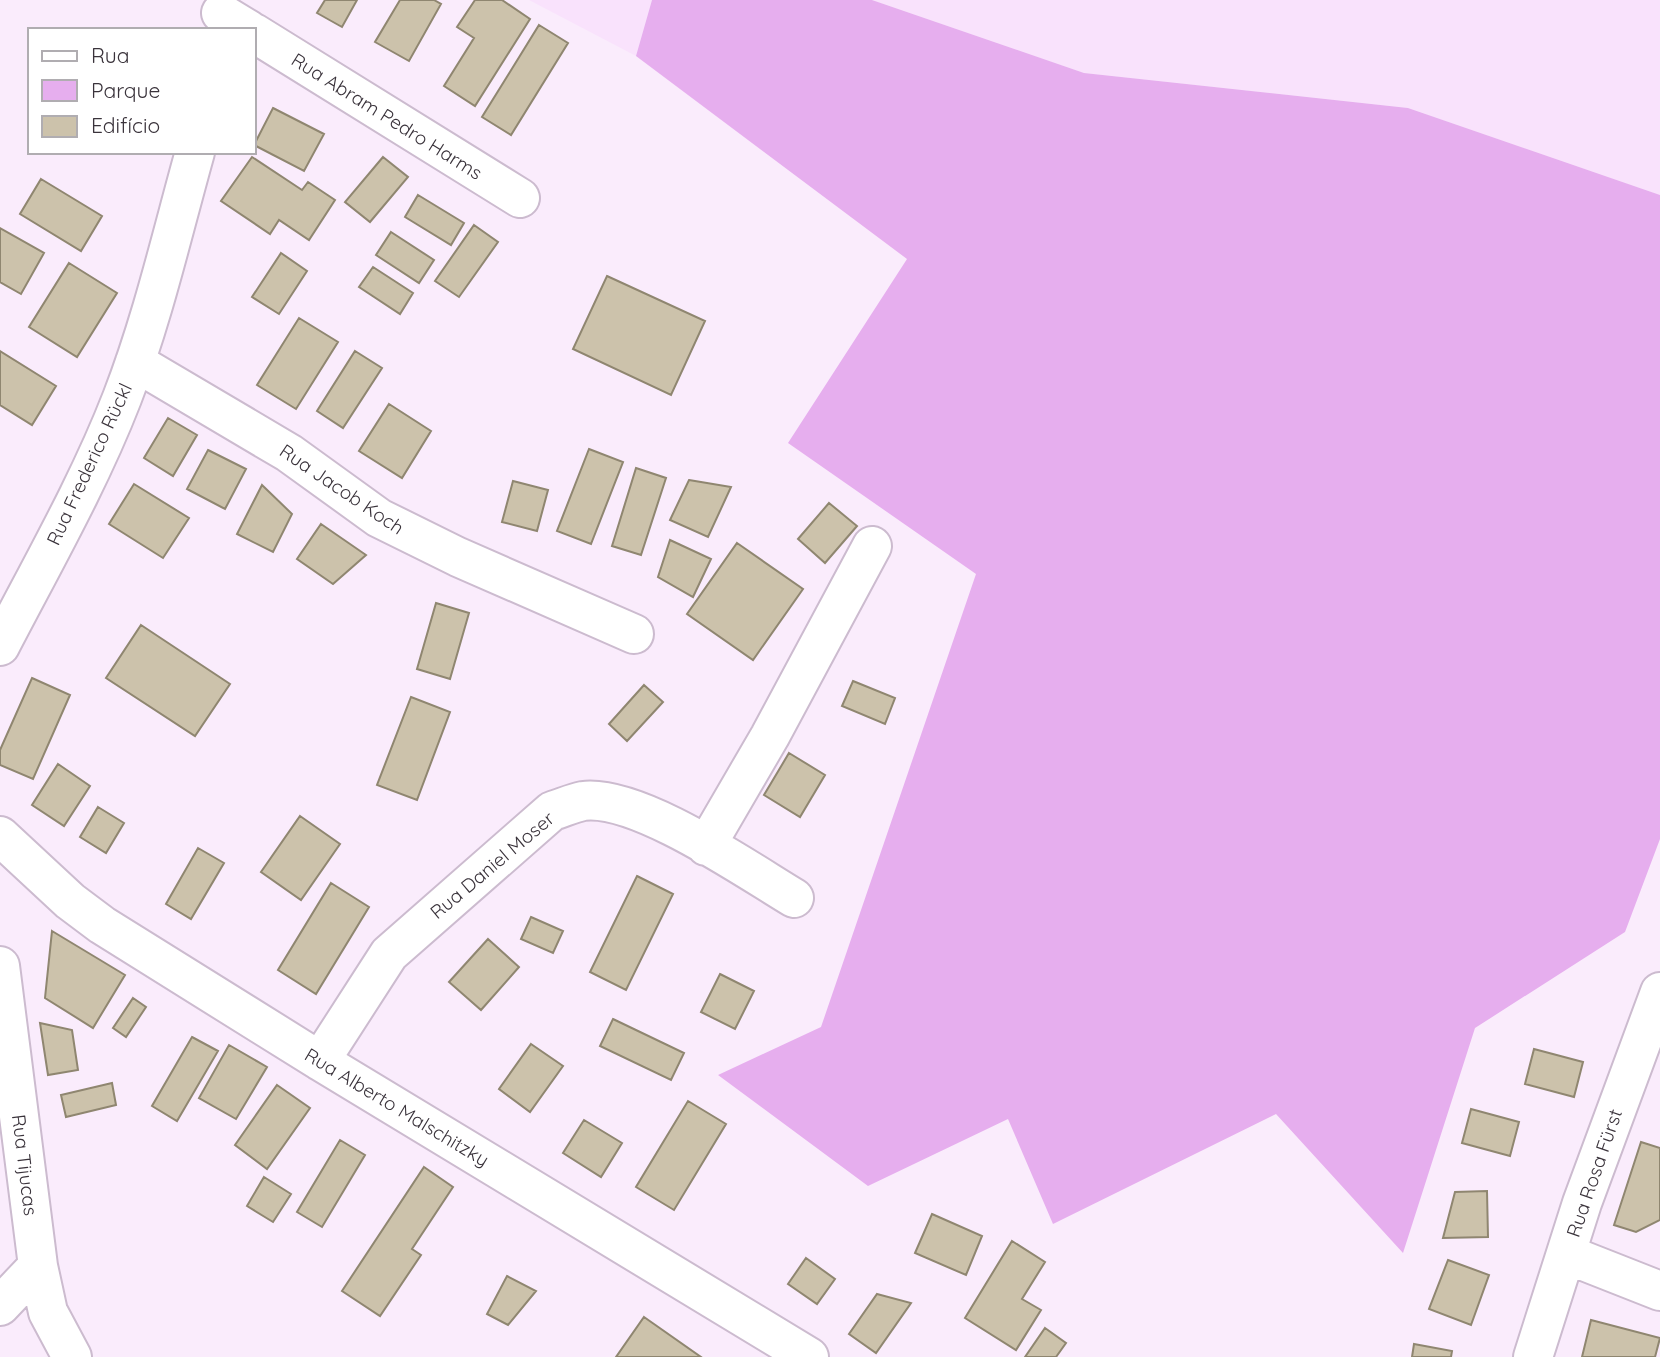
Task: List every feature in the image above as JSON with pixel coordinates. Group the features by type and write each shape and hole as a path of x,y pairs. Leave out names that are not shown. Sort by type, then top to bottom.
{"street":[{"name":"Rua Abram Pedro Harms","path":"256,34 520,198"},
{"name":"Rua Frederico Rückl","path":"0,646 95,461 135,362 194,154"},
{"name":"Rua Jacob Koch","path":"135,362 247,426 379,518 458,557 634,634"},
{"path":"706,846 770,736 872,546"},
{"name":"Rua Daniel Moser","path":"320,1061 389,954 552,811 584,801 621,806 652,817 794,898"},
{"name":"Rua Alberto Malschitzky","path":"0,836 70,901 102,925 320,1061 809,1357"},
{"name":"Rua Tijucas","path":"0,966 38,1266 48,1312 72,1357"},
{"name":"Rua Rosa Fürst","path":"1533,1357 1566,1254 1660,992"},
{"path":"1566,1254 1660,1291"},
{"path":"0,1306 38,1266"}],"shaded area":[{"path":"529,0 652,0 636,56"},
{"path":"872,0 1660,0 1660,195 1408,108 1084,73"}],"green space":[{"path":"652,0 872,0 1084,73 1408,108 1660,195 1660,839 1625,932 1475,1028 1403,1253 1276,1114 1053,1224 1008,1119 868,1186 718,1075 821,1027 976,574 788,443 907,259 636,56"}],"building":[{"path":"325,0 357,0 342,27 317,13"},
{"path":"400,0 434,0 441,4 409,61 375,42"},
{"path":"475,0 502,0 530,19 475,106 444,86 474,38 457,27"},
{"path":"539,25 568,43 511,135 482,117"},
{"path":"273,108 324,134 304,171 256,146"},
{"path":"252,157 302,190 308,182 335,200 309,240 279,220 270,234 221,201"},
{"path":"383,157 408,177 370,222 345,202"},
{"path":"41,179 102,216 81,251 20,214"},
{"path":"418,195 464,223 451,245 405,217"},
{"path":"474,225 498,242 459,297 435,281"},
{"path":"0,228 44,253 21,294 0,282"},
{"path":"391,232 434,260 419,283 376,255"},
{"path":"281,253 307,271 279,314 252,297"},
{"path":"69,263 117,293 77,357 29,327"},
{"path":"373,267 413,293 400,314 359,287"},
{"path":"607,276 705,321 671,395 573,349"},
{"path":"299,318 338,342 296,409 257,385"},
{"path":"0,351 56,386 32,425 0,405"},
{"path":"355,351 382,368 343,428 317,411"},
{"path":"389,404 431,431 402,478 359,451"},
{"path":"168,418 197,435 173,476 144,458"},
{"path":"589,449 623,462 591,544 557,531"},
{"path":"208,450 246,469 225,509 187,489"},
{"path":"636,468 666,478 641,555 612,546"},
{"path":"689,480 731,487 708,537 670,520"},
{"path":"513,481 548,490 537,531 502,522"},
{"path":"134,484 189,518 163,558 109,524"},
{"path":"262,485 292,514 273,552 237,534"},
{"path":"829,503 857,526 825,563 798,539"},
{"path":"321,524 366,555 333,584 297,559"},
{"path":"670,540 711,559 693,597 658,577"},
{"path":"737,543 803,589 753,660 687,614"},
{"path":"436,603 469,613 450,679 417,669"},
{"path":"141,625 230,684 195,736 106,678"},
{"path":"32,678 70,695 33,779 0,765 0,750"},
{"path":"853,681 895,698 885,724 842,706"},
{"path":"644,685 663,702 627,741 609,724"},
{"path":"411,697 450,712 417,800 377,785"},
{"path":"789,753 825,775 800,817 764,795"},
{"path":"58,764 90,786 64,826 32,805"},
{"path":"98,807 124,823 106,853 80,837"},
{"path":"300,816 340,844 301,900 261,872"},
{"path":"198,848 224,863 191,919 166,904"},
{"path":"637,876 673,894 626,990 590,972"},
{"path":"331,883 369,907 316,994 278,970"},
{"path":"531,917 563,931 553,953 521,939"},
{"path":"52,931 125,975 93,1028 45,998"},
{"path":"488,939 519,967 481,1010 449,982"},
{"path":"720,974 754,991 735,1029 701,1012"},
{"path":"133,998 146,1007 126,1037 113,1028"},
{"path":"613,1019 684,1053 671,1080 600,1046"},
{"path":"40,1023 72,1030 78,1070 48,1075"},
{"path":"192,1037 218,1051 177,1121 152,1106"},
{"path":"531,1044 563,1066 530,1112 499,1089"},
{"path":"229,1045 267,1067 236,1119 199,1098"},
{"path":"1534,1049 1583,1062 1574,1097 1525,1084"},
{"path":"112,1083 116,1105 66,1117 61,1095"},
{"path":"277,1085 310,1108 267,1169 235,1145"},
{"path":"688,1101 726,1124 674,1210 636,1187"},
{"path":"1471,1109 1519,1122 1510,1156 1462,1143"},
{"path":"584,1120 622,1143 601,1177 563,1153"},
{"path":"340,1140 365,1155 322,1227 297,1212"},
{"path":"1641,1142 1660,1148 1660,1220 1636,1232 1614,1225"},
{"path":"424,1167 453,1187 412,1249 421,1255 380,1316 342,1291"},
{"path":"264,1177 291,1194 273,1222 247,1206"},
{"path":"1487,1191 1488,1237 1443,1238 1455,1192"},
{"path":"932,1214 982,1236 966,1275 915,1253"},
{"path":"1012,1241 1045,1262 1022,1299 1041,1310 1016,1350 965,1318"},
{"path":"806,1258 835,1279 817,1304 788,1284"},
{"path":"1448,1260 1489,1275 1471,1325 1429,1309"},
{"path":"507,1276 536,1291 508,1325 487,1314"},
{"path":"877,1294 911,1303 876,1353 849,1334"},
{"path":"644,1317 701,1357 616,1357"},
{"path":"1591,1320 1660,1338 1655,1357 1582,1357"},
{"path":"1045,1328 1066,1343 1056,1357 1025,1357"},
{"path":"1414,1344 1452,1351 1451,1357 1412,1357"}]}
